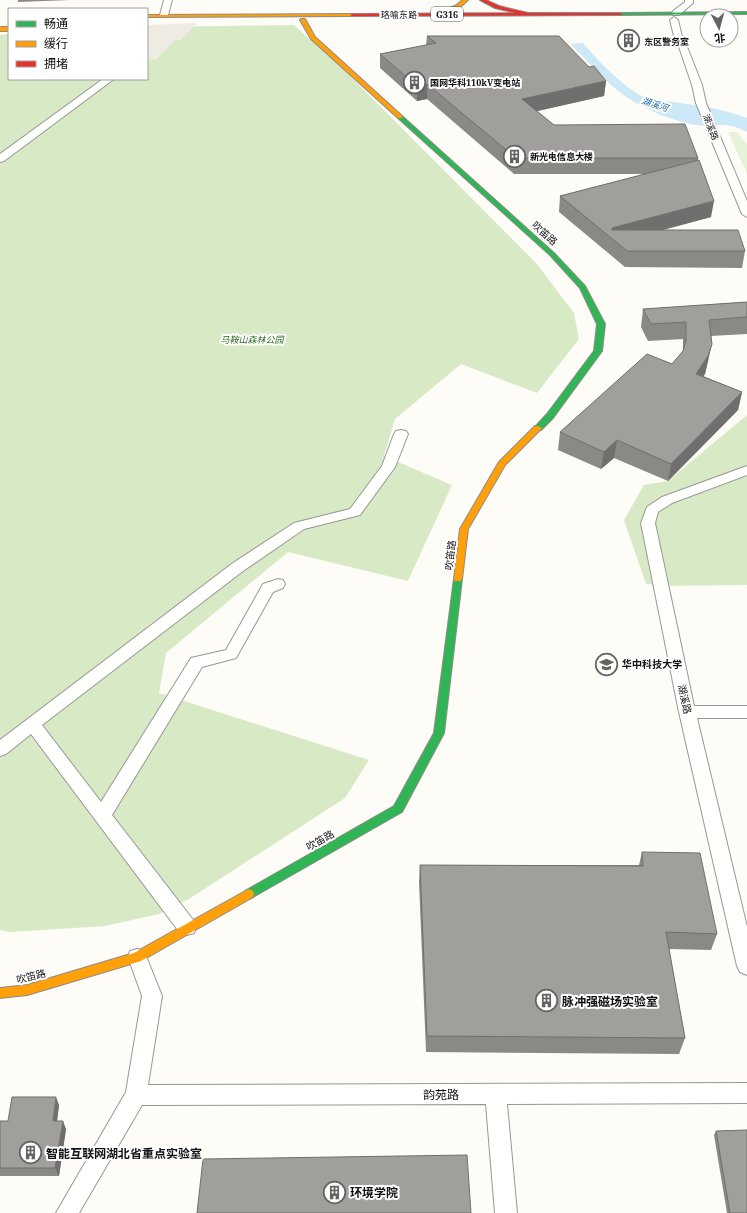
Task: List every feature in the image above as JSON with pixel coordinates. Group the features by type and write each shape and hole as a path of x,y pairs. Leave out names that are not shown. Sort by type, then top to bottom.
{"main road":[{"path":"437,14 457,7 466,0"},
{"path":"482,0 497,7 527,14"},
{"name":"珞喻东路","path":"148,16 166,20 303,20 675,16 747,13"},
{"name":"珞喻东路","path":"148,22 166,20 437,14 675,16 699,19"},
{"name":"吹笛路","path":"0,993 27,990 137,957 187,927 398,809 439,733 464,529 502,464 550,416 598,351 601,324 582,287 552,254 313,38 303,20"}],"street":[{"path":"166,20 168,0"},
{"path":"675,16 689,3 689,0"},
{"name":"湖溪路","path":"675,16 679,38 697,85 701,103 747,214"},
{"path":"0,159 108,80"},
{"path":"0,749 238,566 299,526 355,512 388,467 401,434"},
{"name":"湖溪路","path":"747,470 667,500 652,510 648,523 687,712 747,966"},
{"path":"102,816 197,662 230,654 268,588 278,584"},
{"path":"687,712 747,712"},
{"path":"32,724 187,927"},
{"path":"67,1213 136,1095 152,996 137,957"},
{"name":"韵苑路","path":"136,1095 747,1093"},
{"path":"496,1094 506,1213"}],"green space":[{"name":"马鞍山森林公园","path":"294,25 345,71 536,263 574,313 579,339 537,393 461,364 395,419 384,456 452,485 408,581 288,552 166,653 159,693 369,760 345,798 189,899 159,914 105,926 10,932 0,930 0,35 8,34 8,80 148,80 148,27"},
{"path":"728,132 737,132 747,145 747,174"},
{"path":"747,415 747,585 666,586 646,584 624,520 644,485 668,481"}],"shaded area":[{"path":"197,23 181,40 175,40 156,60 148,59 148,25"}],"water":[{"name":"湖溪河","path":"583,43 612,74 636,93 645,98 722,110 747,118 747,132 739,128 724,125 705,126 690,124 671,119 643,107 618,91 570,44"}],"building":[{"path":"427,36 559,36 589,67 594,66 606,81 522,99 554,125 685,124 698,158 516,158 427,84 417,86 380,54 436,43"},
{"path":"699,160 714,201 612,228 612,230 738,230 745,251 627,251 560,196"},
{"path":"747,302 747,317 709,320 712,344 708,356 696,374 742,392 671,464 617,440 604,452 560,432 647,354 672,364 683,351 686,340 686,322 651,324 643,309"},
{"name":"脉冲强磁场实验室","path":"642,852 700,853 717,934 666,932 685,1038 427,1036 420,865 643,866"},
{"name":"智能互联网湖北省重点实验室","path":"12,1097 56,1097 53,1121 63,1121 55,1168 0,1168 0,1121 8,1121"},
{"path":"747,1130 747,1213 730,1213 716,1131"},
{"name":"环境学院","path":"467,1155 471,1213 197,1213 203,1159"}],"traffic: fast":[{"path":"620,14 747,13"},
{"path":"400,117 552,254 583,287 601,324 598,351 550,416 538,428"},
{"path":"249,894 398,809 439,733 458,579"}],"traffic: slow":[{"path":"437,14 457,7 466,0"},
{"path":"148,16 352,15"},
{"path":"303,20 313,38 400,117"},
{"path":"0,29 8,29"},
{"path":"458,579 464,529 502,464 538,428"},
{"path":"0,993 27,990 137,957 249,894"}],"traffic: jam":[{"path":"482,0 497,7 527,14"},
{"path":"352,15 620,14"}],"place":[{"name":"东区警务室","path":"628,41"},
{"name":"国网华科110kV变电站","path":"415,82"},
{"name":"新光电信息大楼","path":"515,156"},
{"name":"华中科技大学","path":"606,664"},
{"name":"脉冲强磁场实验室","path":"547,1001"},
{"name":"智能互联网湖北省重点实验室","path":"31,1153"},
{"name":"环境学院","path":"335,1192"}]}
